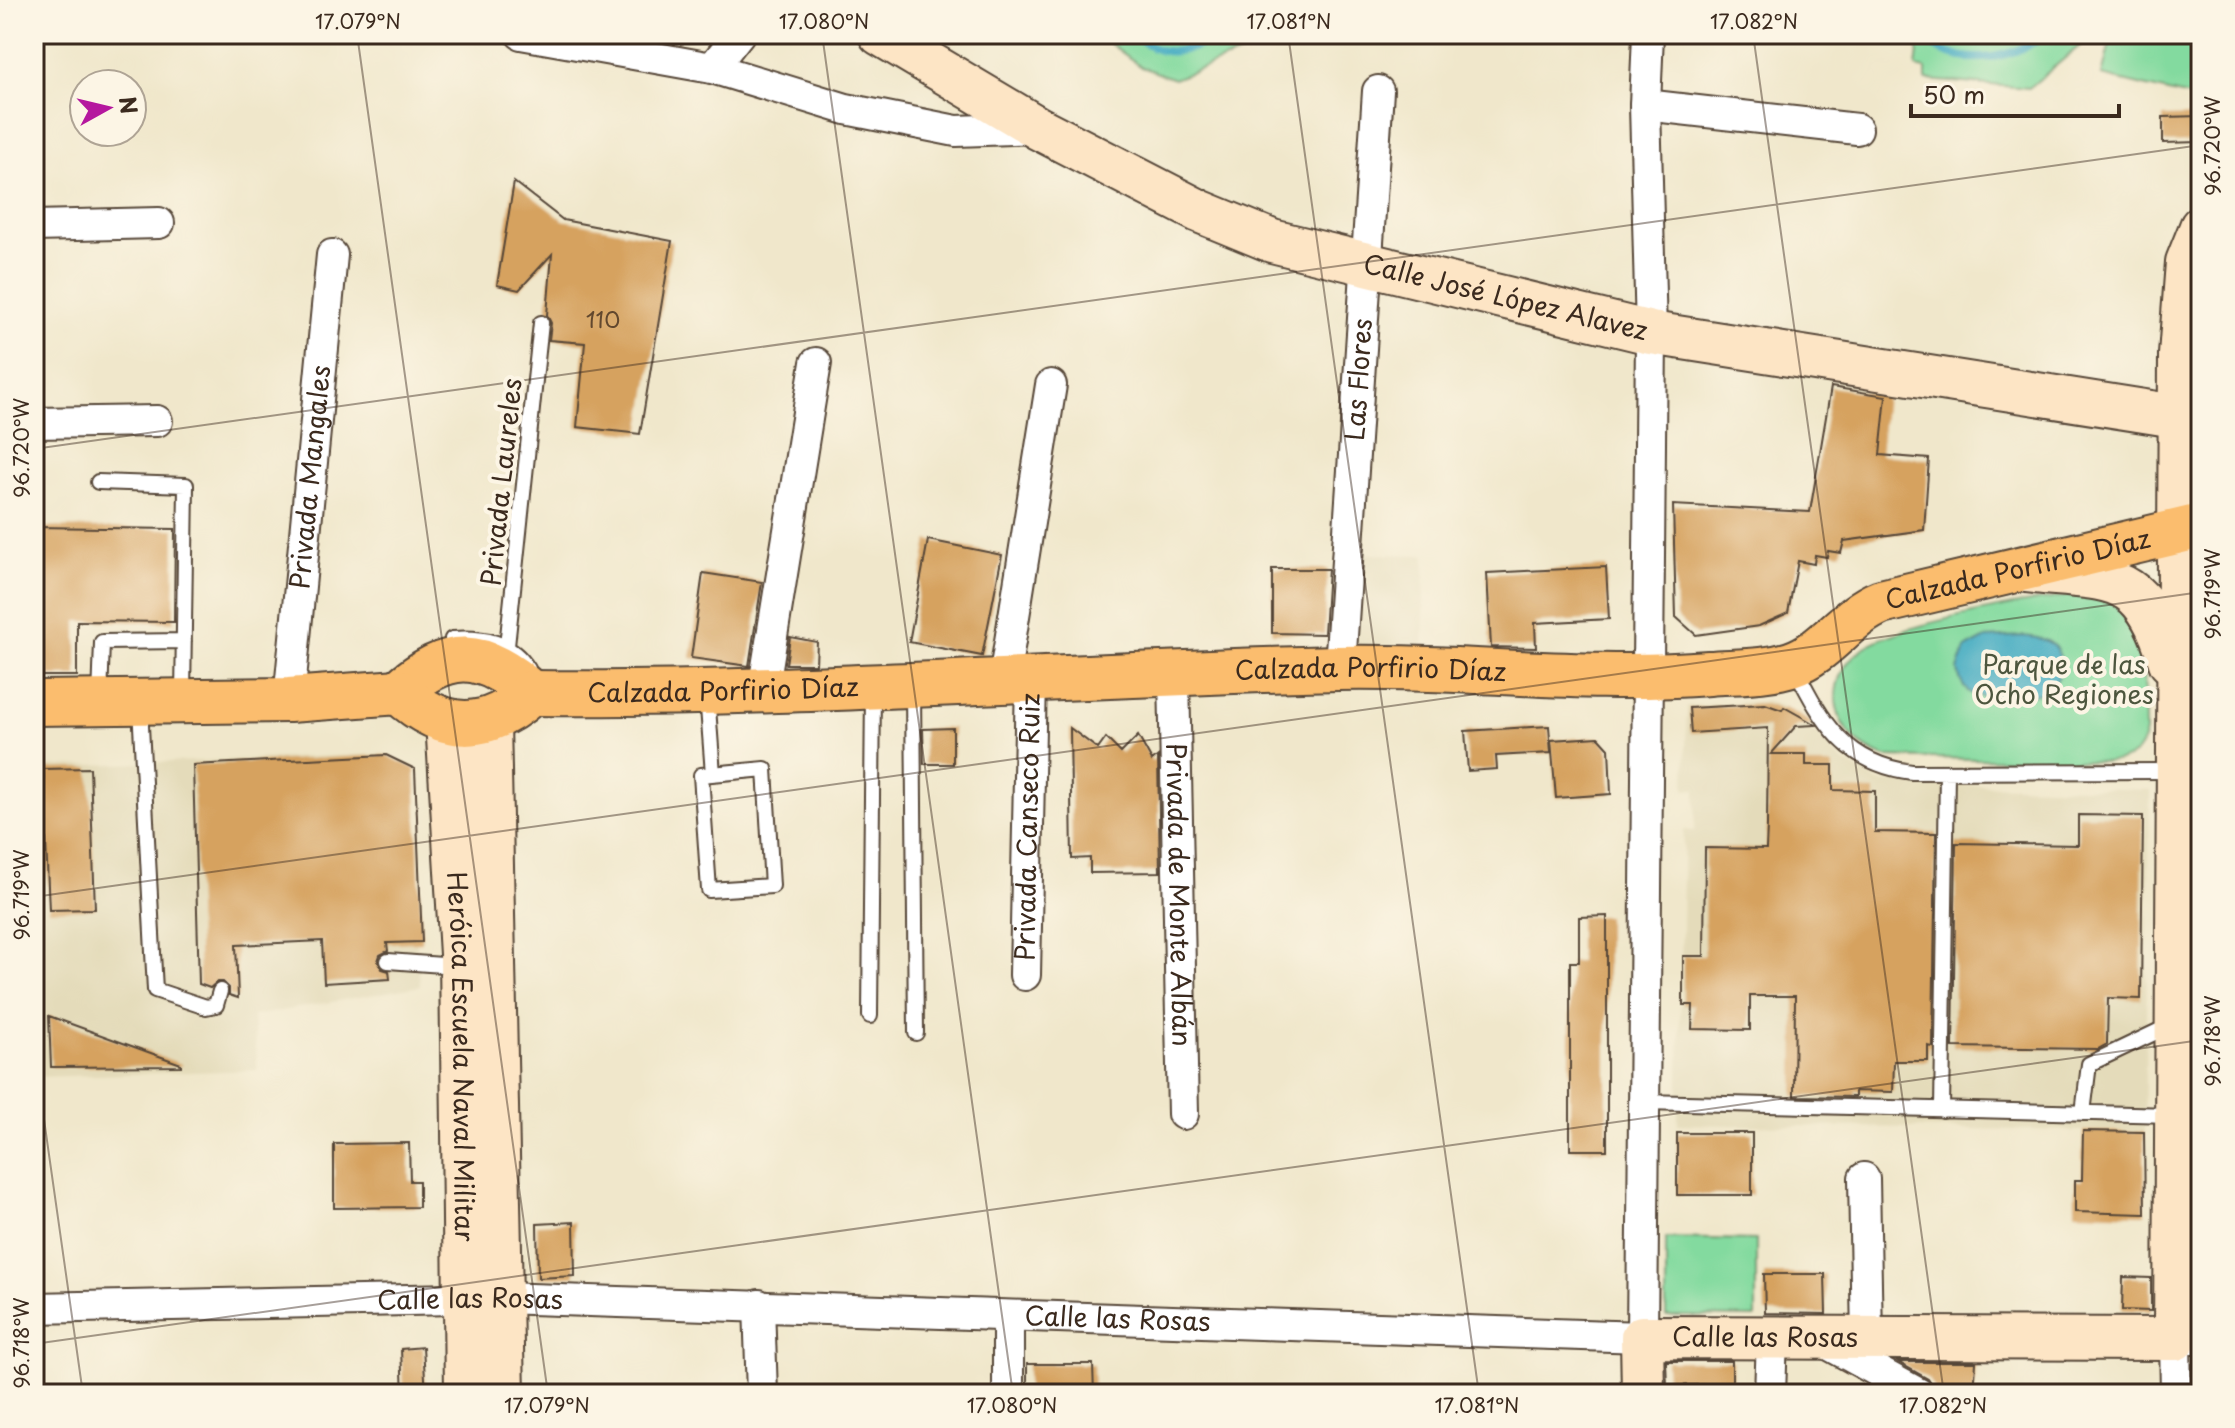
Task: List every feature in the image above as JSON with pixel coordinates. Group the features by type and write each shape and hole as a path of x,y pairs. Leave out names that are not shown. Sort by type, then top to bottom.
{"main road":[{"name":"Calzada Porfirio Díaz","path":"537,693 763,692 1018,678 1340,667 1648,678 1793,664 1808,657 1867,608 2012,569 2191,528"},
{"path":"34,703 289,700 390,686 433,666 463,659 495,665 537,693 516,707 468,721 428,715 390,686"}],"street":[{"path":"521,34 712,68 846,109 956,131 1038,128"},
{"path":"712,68 739,34"},
{"name":"Calle José López Alavez","path":"880,34 1038,128 1199,211 1272,241 1651,333 2194,426"},
{"path":"1643,1394 1651,333 1645,105 1648,34"},
{"name":"Las Flores","path":"1340,667 1378,91"},
{"path":"1645,105 1857,129"},
{"path":"34,226 159,223"},
{"path":"2176,1394 2188,1339 2176,1115 2180,694 2194,426 2183,285 2191,246 2201,227"},
{"name":"Privada Mangales","path":"289,700 332,255"},
{"path":"763,692 816,363"},
{"name":"Privada Canseco Ruiz","path":"1025,975 1018,678 1051,385"},
{"path":"34,423 157,421"},
{"path":"2012,569 2105,580 2136,592 2155,618 2180,694"},
{"path":"2180,694 2201,642"},
{"name":"Privada de Monte Albán","path":"1174,675 1183,1114"},
{"name":"Heróica Escuela Naval Militar","path":"468,721 461,960 484,1299 503,1394"},
{"name":"Heróica Escuela Naval Militar","path":"466,1394 484,1299 468,721"},
{"path":"1864,1178 1867,1338"},
{"name":"Calle las Rosas","path":"34,1308 484,1299 759,1305 1008,1317 1642,1337 2188,1339"},
{"path":"759,1305 762,1394"},
{"path":"1008,1317 1008,1394"},
{"path":"1770,1394 1772,1338"},
{"path":"1818,1338 1919,1394"}],"lane":[{"name":"Privada Laureles","path":"507,646 541,323"},
{"path":"98,482 186,485 183,702"},
{"path":"438,643 476,638 507,646 524,661 537,693"},
{"path":"184,641 102,642 120,703 155,990 206,1007 216,1005 220,991"},
{"path":"1793,664 1823,718 1840,741 1856,754 1893,769 1947,772 2179,771"},
{"path":"870,1016 893,685"},
{"path":"893,685 916,1033"},
{"path":"707,693 713,774"},
{"path":"765,769 772,886 709,890 701,775 713,774 765,769"},
{"path":"1942,1110 1947,772"},
{"path":"2083,1113 2089,1064 2177,1022"},
{"path":"1644,1102 2176,1115"}],"shaded area":[{"path":"1358,554 1425,555 1423,658 1356,656"},
{"path":"1766,701 1784,707 1800,722 1803,719 1841,760 1879,782 2150,790 2144,1132 1678,1124 1684,830 1694,831 1696,789 1685,789 1687,706"},
{"path":"387,754 398,880 412,879 420,986 253,1016 257,1070 34,1077 34,869 41,868 38,767"}],"green space":[{"path":"1097,34 1292,34 1174,79 1142,67"},
{"path":"1887,34 2094,34 2029,88 1926,80 1926,69 1916,67 1919,45"},
{"path":"2112,34 2160,34 2201,44 2201,100 2102,76"},
{"name":"Parque de las Ocho Regiones","path":"2105,592 2144,636 2145,732 2141,747 2128,758 2107,762 1885,757 1861,745 1843,725 1836,699 1841,675 1855,654 1881,639 1979,612"},
{"path":"1666,1238 1756,1240 1756,1317 1666,1316"}],"water":[{"path":"2022,636 2044,640 2057,651 2060,671 2049,689 2033,695 1996,697 1975,695 1966,690 1958,670 1965,649 1986,638"}],"building":[{"path":"2201,116 2201,142 2163,143 2163,117"},
{"path":"514,182 563,220 672,241 640,434 577,427 585,343 549,340 551,323 547,315 552,254 519,290 497,285"},
{"path":"1831,387 1886,396 1880,455 1929,459 1924,530 1844,541 1841,553 1828,551 1827,557 1815,555 1814,564 1798,561 1788,613 1759,626 1696,635 1676,617 1673,505 1810,512"},
{"path":"34,527 175,529 174,622 77,621 77,676 34,676"},
{"path":"928,540 1002,555 982,656 909,642"},
{"path":"1606,567 1609,619 1535,623 1536,648 1491,647 1487,573"},
{"path":"1272,569 1328,569 1324,634 1272,633"},
{"path":"703,573 762,582 749,666 691,658"},
{"path":"790,637 817,642 816,664 786,664"},
{"path":"1765,704 1782,710 1784,707 1816,725 1796,726 1771,754 1806,754 1806,765 1833,765 1833,790 1875,791 1875,832 1936,833 1933,1047 1928,1046 1928,1061 1894,1061 1893,1092 1855,1091 1855,1097 1794,1096 1795,996 1750,996 1750,1030 1692,1029 1693,1005 1683,1005 1683,956 1704,956 1705,848 1766,849 1767,826 1768,728 1691,733 1689,708"},
{"path":"1549,726 1551,753 1496,756 1497,769 1468,771 1465,731"},
{"path":"953,728 953,764 924,764 923,729"},
{"path":"1070,728 1098,749 1106,738 1121,753 1138,736 1152,761 1158,756 1160,872 1090,873 1090,858 1072,859"},
{"path":"1599,737 1609,748 1611,794 1556,798 1551,740"},
{"path":"386,755 415,769 422,942 387,943 388,951 380,955 378,961 382,969 389,971 390,979 324,983 322,941 236,945 238,998 229,995 229,988 223,982 217,982 210,988 199,984 193,765"},
{"path":"90,768 95,909 49,910 43,769"},
{"path":"2078,815 2143,816 2141,999 2108,998 2107,1044 2098,1049 1953,1047 1956,843 2078,845"},
{"path":"1607,916 1607,1150 1570,1150 1570,962 1579,962 1579,917"},
{"path":"49,1016 181,1064 181,1066 51,1067"},
{"path":"2083,1131 2144,1132 2145,1214 2075,1212 2075,1180 2082,1180"},
{"path":"1677,1133 1752,1133 1752,1195 1677,1195"},
{"path":"409,1143 410,1181 419,1181 419,1207 334,1208 334,1144"},
{"path":"574,1222 575,1276 538,1278 537,1224"},
{"path":"1764,1274 1825,1274 1826,1314 1765,1313"},
{"path":"2123,1277 2151,1278 2151,1311 2122,1310"},
{"path":"423,1347 426,1394 403,1394 401,1349"},
{"path":"1666,1361 1732,1361 1732,1384 1667,1386"},
{"path":"1898,1362 1976,1362 1974,1394 1938,1394 1928,1379"},
{"path":"1027,1364 1093,1364 1094,1394 1027,1394"}],"waterway":[{"path":"1136,34 1147,44 1169,51 1193,48 1231,34"},
{"path":"1920,34 1948,53 1981,58 2016,51 2045,34"}]}
